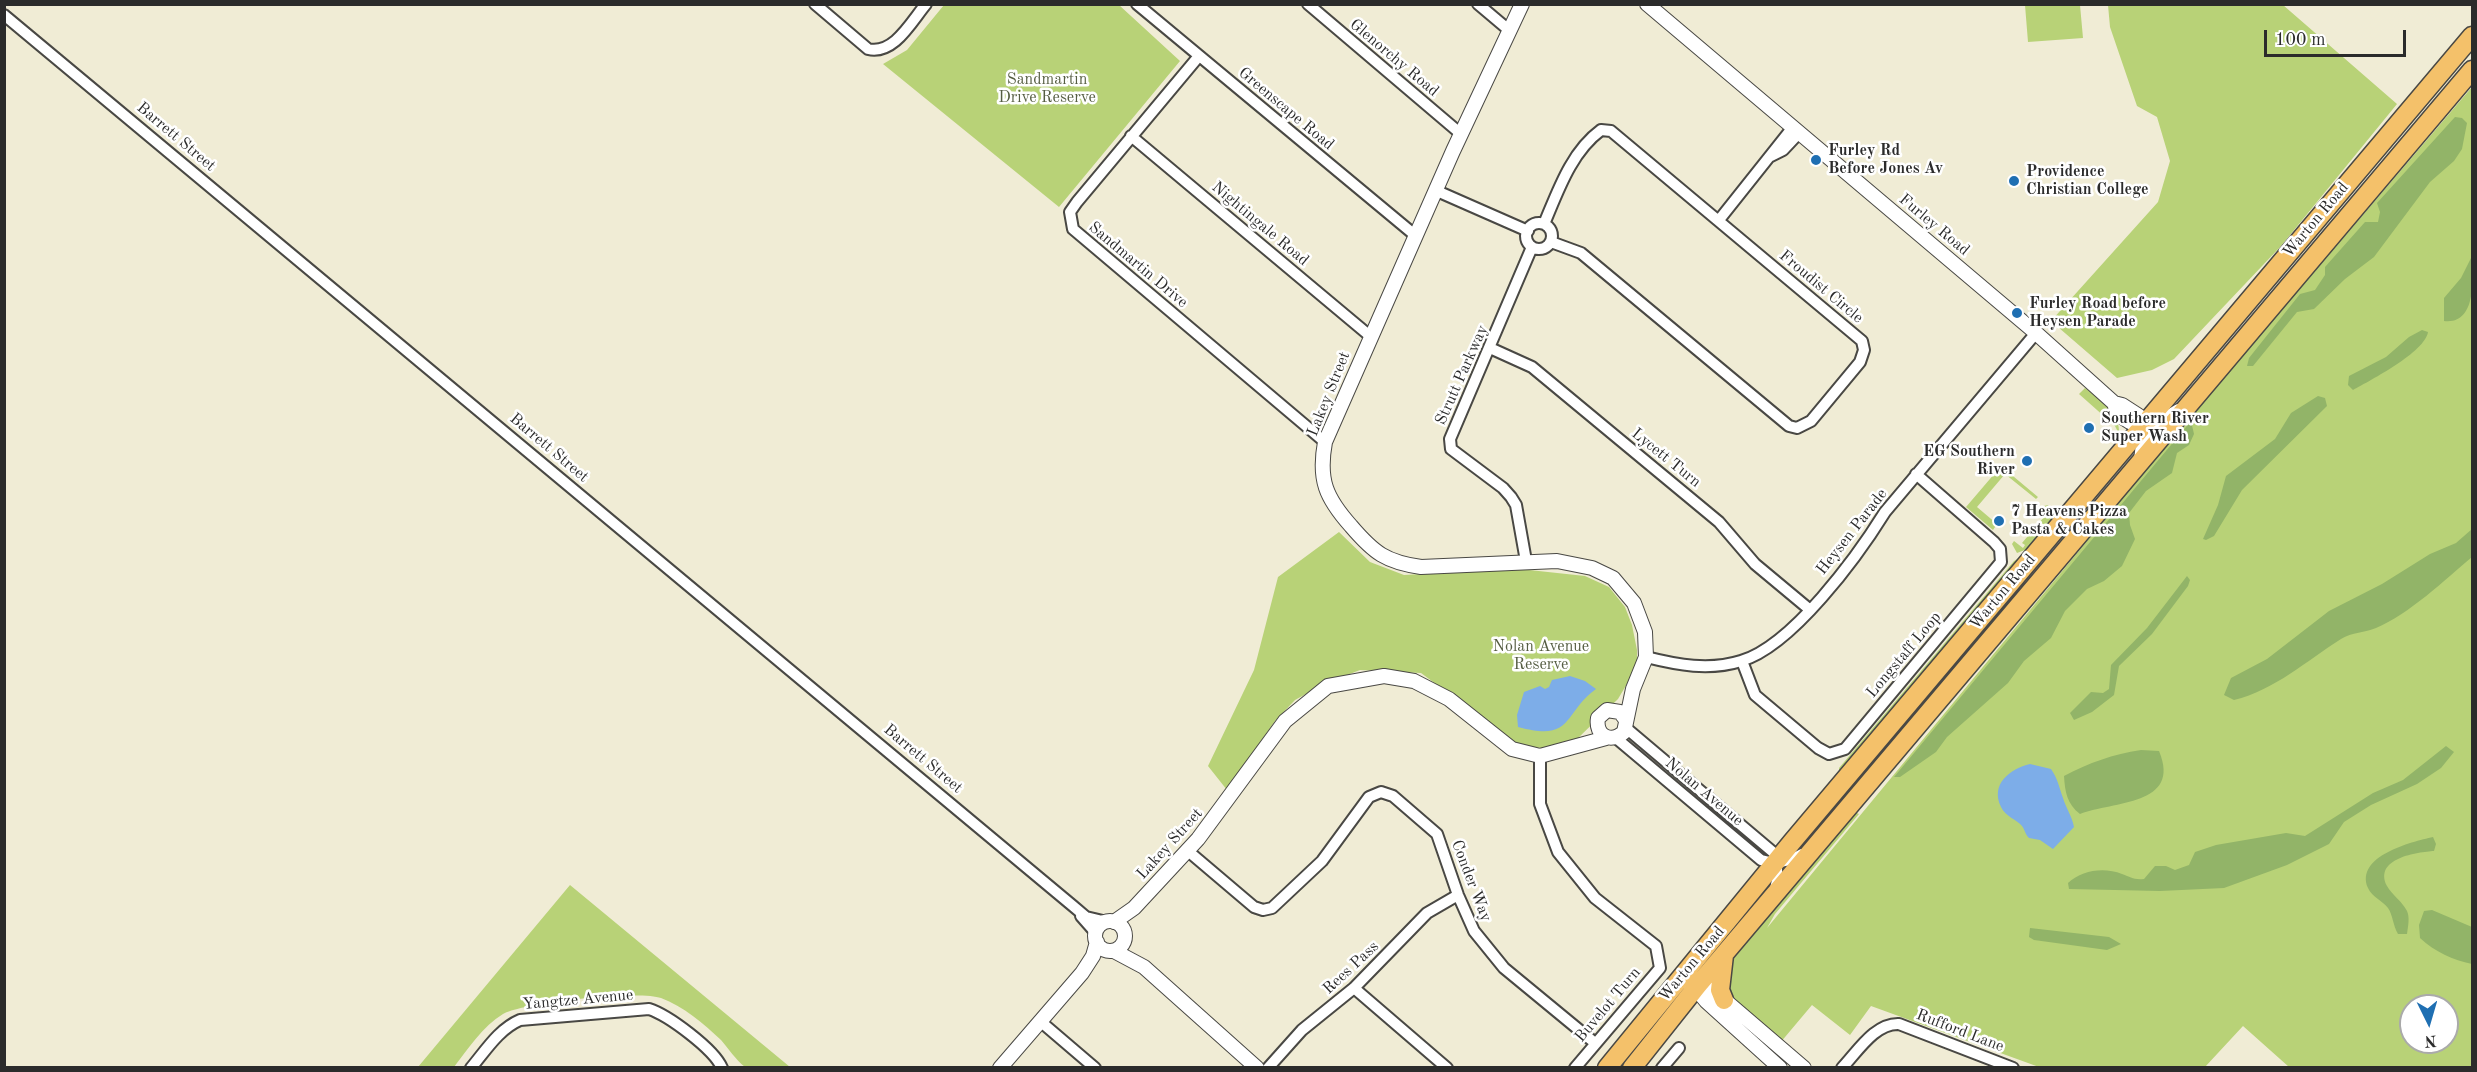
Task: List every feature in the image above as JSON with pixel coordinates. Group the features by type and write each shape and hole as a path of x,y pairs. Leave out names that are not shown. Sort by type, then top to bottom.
{"main road":[{"name":"Warton Road","path":"1607,1068 1776,862 2472,36"},
{"name":"Warton Road","path":"1632,1068 1709,995 1724,955 2472,70"},
{"path":"2415,103 2432,117"},
{"path":"2268,276 2309,238 2328,216 2334,215 2344,222"},
{"path":"1709,995 1720,990 1724,955"}],"street":[{"path":"815,4 868,49 875,51 888,48 895,42 926,4"},
{"name":"Greenscape Road","path":"1137,4 1416,237"},
{"name":"Glenorchy Road","path":"1308,4 1461,134"},
{"path":"1479,4 1510,31"},
{"name":"Lakey Street","path":"1522,4 1370,336 1325,442 1322,467 1328,496 1333,506 1376,554 1401,564 1421,567 1557,561 1592,568 1613,578 1634,603 1645,632 1646,657 1633,689 1626,724"},
{"name":"Furley Road","path":"1647,4 2036,333 2114,403 2122,405 2139,416 2143,426"},
{"name":"Barrett Street","path":"4,15 1086,917 1111,922"},
{"name":"Sandmartin Drive","path":"1199,56 1070,212 1072,230 1325,442"},
{"name":"Froudist Circle","path":"1544,224 1564,178 1577,156 1591,137 1601,130 1611,131 1862,341 1864,350 1860,362 1810,421 1797,428 1788,426 1581,253 1551,242"},
{"path":"1719,220 1770,156 1782,150 1796,130"},
{"name":"Nightingale Road","path":"1131,136 1370,336"},
{"path":"1437,191 1528,231"},
{"path":"1536,224 1544,224 1552,233 1551,242 1540,249 1532,247 1527,238 1528,231 1536,224"},
{"name":"Strutt Parkway","path":"1526,561 1516,505 1503,488 1451,449 1450,439 1532,247"},
{"name":"Heysen Parade","path":"1646,657 1688,666 1712,667 1742,661 1768,648 1794,626 1865,544 1885,512 2036,333"},
{"name":"Lycett Turn","path":"1490,348 1532,368 1719,522 1755,564 1809,609"},
{"path":"2141,460 2143,426 2159,422 2187,406"},
{"name":"Longstaff Loop","path":"1742,661 1755,695 1829,754 1845,749 2001,562 2000,549 1994,542 1916,474"},
{"name":"Lakey Street","path":"1000,1068 1082,973 1093,956 1100,926 1134,908 1188,851 1224,807 1285,721 1328,686 1384,676 1414,681 1449,699 1512,749 1540,756"},
{"name":"Lakey Street","path":"1581,743 1603,712 1610,709 1633,689"},
{"path":"1540,756 1581,743 1622,735 1626,724 1620,712 1610,709"},
{"path":"1597,722 1598,730 1611,738"},
{"name":"Nolan Avenue","path":"1611,738 1761,860 1776,862 1774,854 1767,847 1626,724"},
{"name":"Buvelot Turn","path":"1540,756 1540,804 1557,852 1594,898 1656,946 1660,968 1575,1068"},
{"name":"Conder Way","path":"1188,851 1254,907 1263,910 1272,908 1322,861 1369,797 1374,794 1388,793 1437,834 1458,895 1474,931 1504,968 1595,1043"},
{"path":"1771,899 1777,881 1776,862 1791,861 1818,844"},
{"name":"Rees Pass","path":"1268,1068 1302,1030 1354,988 1427,913 1458,895"},
{"name":"Barrett Street","path":"1073,906 1096,938"},
{"name":"Lakey Street","path":"1082,973 1118,944 1134,908"},
{"path":"1111,922 1121,926 1118,944"},
{"path":"1096,938 1102,949 1118,944"},
{"path":"1118,944 1257,1068"},
{"path":"1698,957 1695,973 1709,995 1780,1068"},
{"path":"1667,995 1688,986 1709,995 1804,1068"},
{"path":"1354,988 1447,1068"},
{"name":"Yangtze Avenue","path":"471,1068 498,1035 520,1020 649,1009 668,1018 715,1057 722,1068"},
{"path":"1040,1021 1095,1068"},
{"name":"Rufford Lane","path":"1842,1068 1881,1027 1889,1023 1899,1024 2013,1068"},
{"path":"1662,1068 1678,1048"}],"green space":[{"name":"Sandmartin Drive Reserve","path":"944,5 1119,5 1180,61 1059,207 883,64 907,50"},
{"path":"2025,5 2080,5 2083,38 2028,42"},
{"path":"2108,5 2283,5 2397,104 2281,246 2174,359 2152,370 2117,378 2051,321 2158,202 2170,161 2157,117 2137,106 2110,27"},
{"path":"2472,87 2472,1067 2289,1067 2243,1026 2205,1067 2039,1067 1871,1006 1850,1035 1812,1005 1780,1043 1729,997 1730,966 1734,958 1853,811 1859,814 1775,914 1767,928 2164,448"},
{"path":"2455,117 2462,118 2467,123 2462,149 2454,161 2430,182 2374,257 2345,279 2314,309 2297,312 2253,366 2247,366 2249,358 2300,294 2315,290 2325,275 2325,267 2365,222 2378,222 2380,212 2377,203"},
{"path":"2472,256 2473,276 2468,308 2462,316 2455,320 2444,321 2444,298 2461,278"},
{"path":"2422,330 2428,332 2425,340 2408,357 2353,390 2348,385 2349,376 2386,357 2409,337"},
{"path":"2085,388 2113,414 2119,427 2119,434 2115,426 2079,394"},
{"path":"2318,396 2325,398 2327,406 2242,490 2214,536 2203,539 2218,505 2226,476 2275,439 2291,413"},
{"path":"2191,421 2194,434 2189,445 2177,453 2172,473 2146,491 2129,513 2135,539 2122,566 2104,581 2087,589 2065,611 2051,638 2024,661 2008,683 1947,737 1936,752 1900,777 1894,777"},
{"path":"2001,466 2038,497 2036,499 2005,474 1977,507 1997,524 1993,530 1966,507"},
{"path":"2048,505 2057,516 2030,548 2017,553 2012,544 2014,541 2023,548 2025,545 2022,543 2050,510 2044,506"},
{"path":"2472,529 2472,557 2401,615 2376,628 2341,639 2290,674 2263,689 2234,700 2224,695 2231,678 2267,659 2329,611 2382,584 2430,554 2456,543"},
{"name":"Nolan Avenue Reserve","path":"1339,532 1370,562 1404,575 1520,569 1585,576 1609,587 1625,607 1632,625 1637,650 1637,667 1618,699 1574,742 1549,749 1518,745 1421,673 1360,670 1324,684 1295,700 1275,721 1227,790 1208,766 1254,670 1278,577"},
{"path":"2031,551 1839,772 1839,768 2014,561"},
{"path":"2187,576 2190,580 2188,586 2152,634 2119,666 2114,695 2092,712 2074,720 2070,713 2091,692 2103,693 2109,689 2111,665 2147,628"},
{"path":"2446,746 2454,752 2441,768 2417,784 2371,805 2344,822 2329,844 2287,865 2224,888 2160,891 2069,889 2068,883 2080,875 2094,871 2115,872 2135,879 2144,879 2155,866 2166,866 2175,870 2189,865 2195,852 2216,845 2286,833 2305,836 2373,793 2403,780"},
{"path":"2141,750 2159,751 2164,769 2161,782 2153,792 2126,803 2080,814 2072,806 2065,787 2064,776 2101,760"},
{"path":"2433,837 2436,844 2434,851 2399,858 2386,869 2384,876 2387,886 2405,907 2408,916 2407,934 2398,934 2388,908 2372,894 2366,877 2370,867 2387,852"},
{"path":"570,885 790,1067 745,1067 721,1040 685,1011 661,998 630,995 533,1005 503,1014 476,1038 454,1067 418,1067"},
{"path":"2432,910 2472,927 2472,964 2444,955 2420,938 2419,925 2424,911"},
{"path":"2030,928 2109,937 2121,944 2107,950 2034,940 2029,937"}],"water":[{"path":"1570,676 1585,681 1596,689 1585,698 1565,723 1549,731 1518,727 1517,715 1524,692 1540,686 1545,689 1549,687 1552,680"},
{"path":"2030,764 2051,769 2073,823 2074,827 2053,849 2040,840 2029,838 2022,826 2003,810 1998,799 1998,791 2004,779 2015,770"}],"place":[{"name":"Furley Rd Before Jones Av","path":"1816,160"},
{"name":"Providence Christian College","path":"2014,181"},
{"name":"Furley Road before Heysen Parade","path":"2017,313"},
{"name":"Southern River Super Wash","path":"2089,428"},
{"name":"EG Southern River","path":"2027,461"},
{"name":"7 Heavens Pizza Pasta & Cakes","path":"1999,521"}]}
